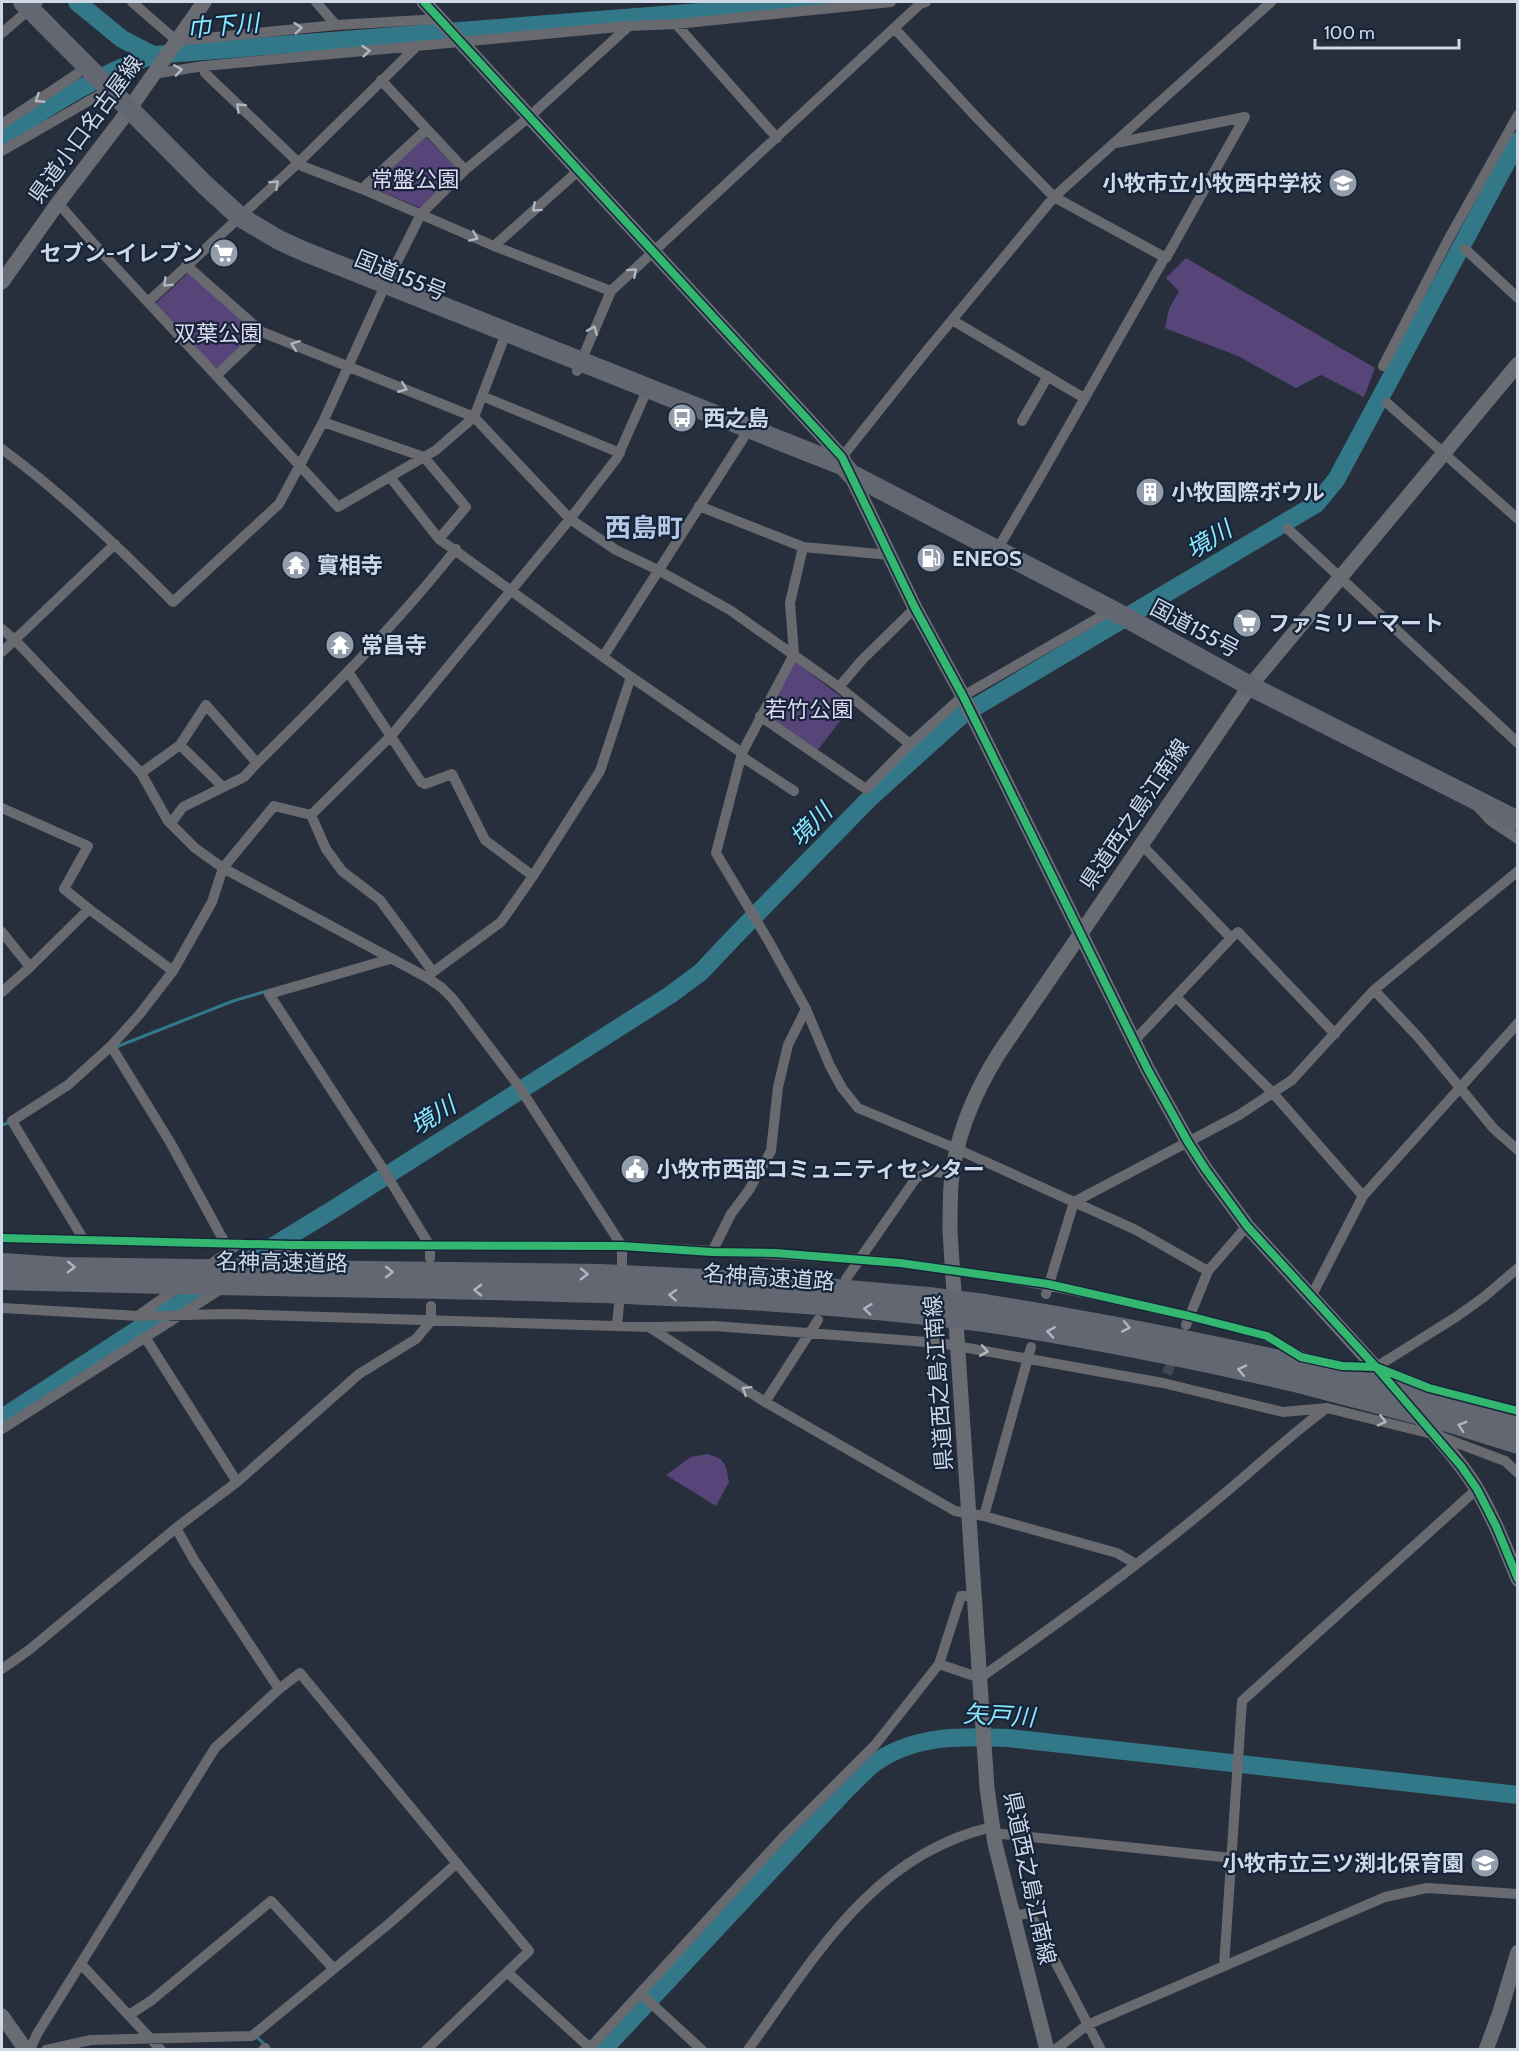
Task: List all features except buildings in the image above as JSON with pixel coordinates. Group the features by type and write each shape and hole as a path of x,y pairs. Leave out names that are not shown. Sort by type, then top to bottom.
{"highway":[{"name":"国道155号","path":"6,2 28,7 92,83 126,113 190,186 266,245 384,288 579,366 844,466 847,465 997,550 1250,686 1518,821"},
{"name":"国道155号","path":"384,288 503,341 579,366 644,397 840,475 847,465"},
{"name":"名神高速道路","path":"7,1272 191,1269 600,1274 744,1281 985,1313 1087,1320 1197,1341 1518,1446"},
{"name":"名神高速道路","path":"7,1272 167,1284 597,1292 927,1306"},
{"name":"名神高速道路","path":"1297,1374 1421,1397 1518,1425"}],"street":[{"path":"132,2 177,41 336,25 440,19"},
{"name":"県道小口名古屋線","path":"2,282 204,2"},
{"path":"316,2 336,25"},
{"path":"424,2 847,465 915,608 964,698 1134,1041 1188,1142 1247,1226 1376,1367 1461,1466 1477,1489 1496,1526 1518,1579"},
{"path":"153,74 204,66 629,26 676,24 891,2"},
{"path":"579,366 611,291 895,29 920,2"},
{"path":"847,465 952,320 1054,197 1271,2"},
{"path":"2,33 28,7"},
{"path":"676,24 777,138"},
{"path":"2,449 31,470 115,544 173,602 279,504 322,422 421,214 465,170 529,117 629,26"},
{"path":"895,29 1054,197 1165,257"},
{"path":"148,302 186,264 298,163 417,46"},
{"path":"204,66 205,73 302,166 362,189 494,246 611,291"},
{"path":"381,80 465,170"},
{"path":"2,124 92,83"},
{"path":"2,151 92,83"},
{"path":"1383,366 1448,240 1518,115"},
{"path":"997,550 1245,117 1113,143"},
{"path":"362,189 427,129"},
{"path":"494,246 578,171"},
{"path":"58,202 94,244 338,507 436,450 474,417 503,341"},
{"path":"1465,249 1518,298"},
{"path":"186,264 262,332 474,417 570,519 616,550 658,570 730,610 839,687 910,744"},
{"path":"952,320 1084,398"},
{"path":"216,376 262,332"},
{"name":"県道西之島江南線","path":"1047,2049 1012,1916 993,1830 985,1762 950,1232 952,1174 957,1149 970,1108 983,1078 1080,932 1250,686 1518,364"},
{"path":"1023,414 1048,376"},
{"path":"482,396 620,453"},
{"path":"311,814 391,736 570,519 620,453 644,397"},
{"path":"1387,403 1518,519"},
{"path":"322,422 424,457 466,507 439,539"},
{"path":"603,657 744,437"},
{"path":"390,477 439,539 794,791"},
{"path":"699,506 803,547 890,555"},
{"path":"1288,529 1518,743"},
{"path":"2,652 115,544"},
{"path":"803,547 790,603 794,654 741,754 716,853 806,1010 842,1088 858,1108 957,1149 1136,1230 1208,1271"},
{"path":"171,823 183,807 244,777 349,673 418,597 456,549"},
{"path":"839,687 862,660 915,608"},
{"path":"760,716 866,789 910,744 964,698 1112,610"},
{"path":"2,629 141,773 171,823 195,848 223,868 390,959 429,975"},
{"path":"349,673 421,782 425,784 452,774 485,840 532,876"},
{"path":"429,975 501,922 600,771 631,677"},
{"path":"141,773 180,745 206,705 257,763"},
{"path":"180,745 223,787"},
{"path":"1465,794 1491,820 1518,839"},
{"path":"84,1240 12,1121 68,1085 111,1046 139,1015 173,971 212,902 223,868 274,806 311,814"},
{"path":"2,808 88,846 64,889 173,971"},
{"path":"311,814 326,849 342,871 380,900 429,975 453,999 526,1096 622,1246 622,1266"},
{"path":"1141,844 1231,938"},
{"path":"1047,1289 1074,1202 1239,1115 1292,1080 1374,990 1518,871"},
{"path":"2,992 30,968 89,909"},
{"path":"2,932 30,968"},
{"path":"1134,1041 1238,932 1335,1034"},
{"path":"390,959 269,994 382,1169 430,1252"},
{"path":"1374,990 1419,1038 1494,1129 1518,1150"},
{"path":"1176,997 1273,1094 1363,1196"},
{"path":"712,1252 731,1214 749,1190 771,1151 778,1087 788,1046 806,1010"},
{"path":"1311,1297 1363,1196 1518,1023"},
{"path":"111,1046 170,1142 225,1243"},
{"path":"846,1279 916,1178 930,1171 952,1174"},
{"path":"1187,1321 1208,1271 1247,1226"},
{"path":"2,1238 243,1243 430,1252 622,1246 860,1259 953,1270 1266,1336 1301,1357 1342,1366 1376,1367 1429,1388 1518,1411"},
{"path":"139,1316 243,1243"},
{"path":"2,1429 292,1245"},
{"path":"939,1664 980,1678 1064,1619 1136,1564 1376,1367 1465,1311 1518,1268"},
{"path":"617,1325 619,1305"},
{"path":"2,1669 29,1650 176,1528 237,1482 360,1374 416,1339 431,1321 431,1306"},
{"path":"2,1308 139,1316 229,1314 649,1327 714,1326 940,1343 1030,1353 1165,1378 1284,1412 1327,1407 1436,1435 1505,1461 1518,1473"},
{"path":"765,1402 818,1320"},
{"path":"649,1327 765,1402 955,1511 969,1512 1117,1553 1136,1564"},
{"path":"145,1337 237,1482"},
{"path":"984,1516 1030,1353"},
{"path":"1505,1461 1518,1446"},
{"path":"1224,1966 1242,1701 1477,1489"},
{"path":"176,1528 194,1560 279,1689"},
{"path":"507,1972 589,2049 642,1995 785,1835 875,1745 939,1664 961,1596 974,1596"},
{"path":"2,2019 28,2049 215,1748 279,1689 300,1673 529,1951 426,2049"},
{"path":"748,2049 824,1944 869,1893 902,1868 942,1844 972,1832 993,1830 1232,1858"},
{"path":"46,2049 91,2040 252,2036 391,1922 457,1863"},
{"path":"1055,2049 1087,2025 1385,1897 1427,1888 1518,1894"},
{"path":"129,2015 152,2000 271,1901 333,1968"},
{"path":"1012,1916 1030,1913 1101,2049"},
{"path":"1486,2049 1514,1987 1518,1952"},
{"path":"81,1964 161,2049"},
{"path":"642,1995 702,2049"}],"green space":[{"name":"常盤公園","path":"426,137 459,170 421,208 370,187"},
{"path":"1186,258 1375,368 1364,397 1321,375 1296,388 1238,356 1165,328 1169,309 1179,291 1166,278"},
{"name":"双葉公園","path":"189,272 257,332 217,371 156,303"},
{"name":"若竹公園","path":"794,661 852,705 818,750 765,715"},
{"path":"707,1454 722,1460 728,1476 729,1482 716,1506 666,1475 691,1457"}],"waterway":[{"path":"77,2 122,39 153,55"},
{"name":"巾下川","path":"2,138 93,81 153,55 828,2"},
{"name":"境川","path":"2,1418 146,1324 337,1207 670,995 701,972 871,797 962,715 1316,504 1336,480 1518,141"},
{"path":"116,1047 233,1001 267,991"},
{"path":"2,1125 11,1122"},
{"name":"矢戸川","path":"603,2050 864,1772 891,1753 923,1742 973,1737 1008,1738 1518,1795"},
{"path":"255,2035 265,2045"}],"tunnel":[{"path":"1167,1374 1175,1352"}],"cycle path":[{"path":"424,2 842,457 915,608 963,696 1148,1070 1188,1142 1247,1226 1376,1367 1461,1466 1477,1489 1496,1526 1518,1579"},
{"path":"2,1238 292,1245 622,1246 712,1252 775,1253 900,1263 1048,1284 1189,1316 1267,1336 1301,1357 1342,1366 1376,1367 1429,1388 1518,1411"}],"place":[{"name":"小牧市立小牧西中学校","path":"1343,183"},
{"name":"セブン-イレブン","path":"224,253"},
{"name":"西之島","path":"682,418"},
{"name":"小牧国際ボウル","path":"1150,492"},
{"name":"ENEOS","path":"931,558"},
{"name":"實相寺","path":"296,565"},
{"name":"ファミリーマート","path":"1247,623"},
{"name":"常昌寺","path":"340,645"},
{"name":"小牧市西部コミュニティセンター","path":"635,1169"},
{"name":"小牧市立三ツ渕北保育園","path":"1485,1863"}],"district":[{"name":"西島町","path":"644,528"}]}
